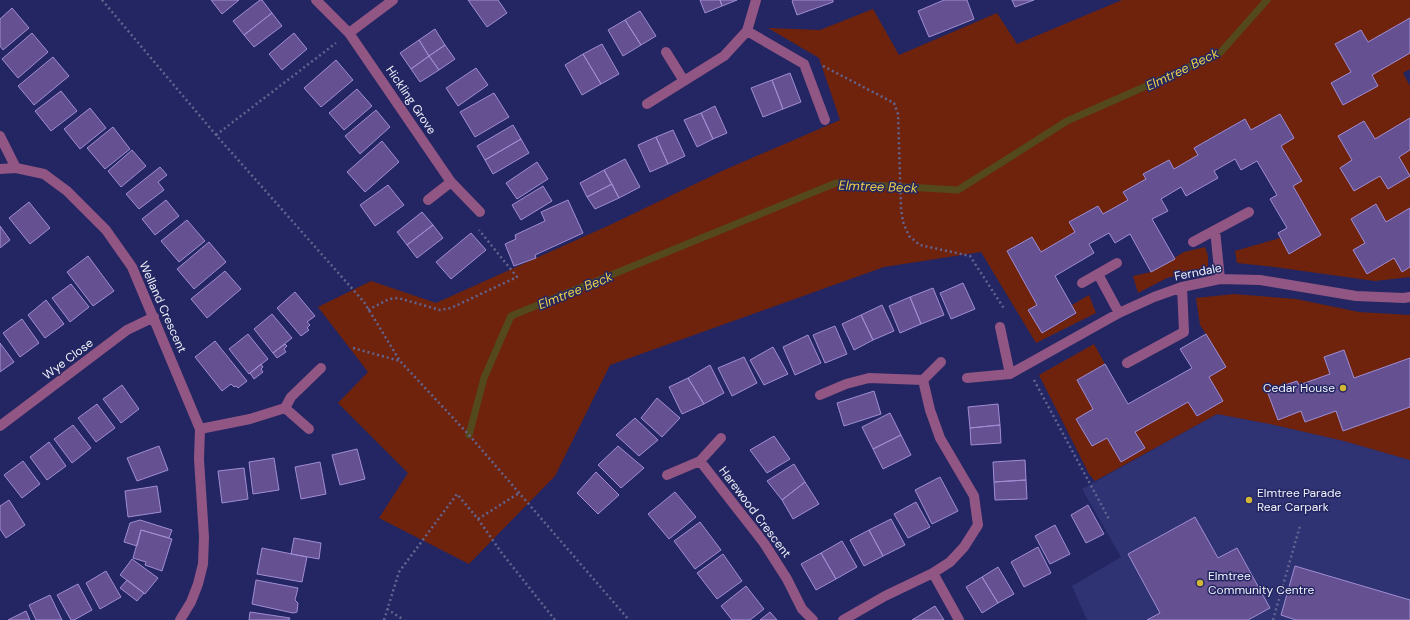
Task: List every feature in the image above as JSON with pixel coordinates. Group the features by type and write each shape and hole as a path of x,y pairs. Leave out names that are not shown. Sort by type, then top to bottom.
{"street":[{"name":"Hickling Grove","path":"316,0 349,33 451,182 480,212"},
{"path":"349,33 393,0"},
{"path":"647,104 724,56 746,31 756,0"},
{"path":"746,31 804,64 825,120"},
{"path":"666,52 684,81"},
{"path":"0,136 16,168"},
{"name":"Welland Crescent","path":"0,169 16,168 44,174 67,191 106,230 132,267 200,429 199,459 204,537 203,564 198,584 191,602 180,620"},
{"path":"428,200 451,182"},
{"path":"1193,242 1249,212"},
{"path":"1215,230 1220,279"},
{"path":"1082,283 1117,263"},
{"path":"1098,274 1119,313"},
{"name":"Ferndale","path":"967,378 1010,374 1119,313 1154,297 1182,287 1220,279 1260,280 1356,296 1404,298 1410,296"},
{"path":"1127,363 1184,332 1182,287"},
{"name":"Wye Close","path":"0,426 123,333 154,317"},
{"path":"1000,326 1010,374"},
{"path":"820,395 846,384 869,378 923,380 941,362"},
{"path":"200,429 250,419 285,408 291,397 321,368"},
{"path":"843,620 885,596 933,573 950,562 964,547 978,525 974,496 940,438 930,410 923,380"},
{"path":"285,408 309,429"},
{"path":"667,475 700,461 721,438"},
{"name":"Harewood Crescent","path":"700,461 764,543 787,579 802,609 813,620"},
{"path":"933,573 959,620"}],"path":[{"path":"102,0 216,135 364,302 400,361 469,435 629,620"},
{"path":"216,135 349,33"},
{"path":"804,64 815,61 894,103 898,114 901,209 903,222 909,236 920,245 970,256 1010,319 1000,326"},
{"path":"368,310 389,299 398,298 440,310 451,308 517,277 476,226"},
{"path":"353,348 400,361"},
{"path":"1026,366 1109,519"},
{"path":"478,519 519,493"},
{"path":"384,620 398,572 457,494 478,519 501,552 555,620"},
{"path":"1273,620 1300,526"},
{"path":"387,609 404,620"}],"shaded area":[{"path":"1122,0 1410,0 1410,69 1403,73 1410,86 1410,277 1375,281 1237,263 1235,251 1280,238 1289,254 1321,235 1293,186 1301,181 1281,146 1294,138 1280,114 1251,130 1244,119 1194,148 1198,155 1174,169 1169,160 1143,174 1146,179 1123,192 1128,200 1103,214 1097,206 1069,222 1075,232 1041,252 1032,237 1007,251 1037,305 1028,310 1042,333 1076,314 1072,305 1089,295 1096,313 1036,343 981,252 884,267 610,365 555,476 469,564 379,518 408,473 338,403 368,372 318,307 371,281 436,303 612,224 722,171 840,120 819,58 768,28 820,30 873,9 899,55 997,13 1017,44"},
{"path":"1205,247 1208,256 1208,267 1167,278 1138,293 1133,276 1151,272 1184,252"},
{"path":"1234,294 1296,299 1359,312 1410,315 1410,358 1354,378 1344,350 1324,357 1330,374 1299,385 1297,381 1268,392 1278,420 1301,411 1305,422 1336,411 1343,431 1410,407 1410,460 1344,441 1270,424 1217,414 1095,481 1089,474 1039,375 1094,344 1105,364 1077,380 1093,409 1076,419 1092,446 1107,438 1121,462 1145,448 1135,432 1188,402 1197,416 1223,401 1209,377 1226,367 1200,325 1196,298"},
{"path":"1217,414 1270,424 1344,441 1410,460 1410,620 1087,620 1072,586 1121,557 1082,489"}],"building":[{"path":"211,0 239,0 222,14"},
{"path":"262,0 272,13 244,35 233,21"},
{"path":"468,0 498,0 507,13 487,27"},
{"path":"700,0 720,0 722,6 705,13"},
{"path":"720,0 737,0 722,6"},
{"path":"833,0 833,2 797,15 792,1"},
{"path":"944,0 967,0 974,19 929,37 918,11"},
{"path":"1012,0 1034,0 1015,7"},
{"path":"12,8 29,28 3,50 0,46 0,19"},
{"path":"640,11 656,36 641,45 625,20"},
{"path":"272,13 282,26 254,47 244,35"},
{"path":"1410,18 1410,53 1372,75 1378,86 1343,105 1331,83 1351,72 1335,44 1361,30 1368,42"},
{"path":"625,20 641,45 623,56 608,30"},
{"path":"435,29 445,45 429,56 419,40"},
{"path":"32,33 48,52 18,78 2,59"},
{"path":"294,33 307,49 282,70 269,54"},
{"path":"419,40 429,56 411,69 400,53"},
{"path":"602,44 619,74 601,84 583,54"},
{"path":"445,45 455,59 439,70 429,56"},
{"path":"583,54 601,84 582,95 565,65"},
{"path":"429,56 439,70 420,82 411,69"},
{"path":"53,57 69,76 34,105 18,86"},
{"path":"336,60 353,80 321,107 304,88"},
{"path":"476,68 488,85 458,106 446,88"},
{"path":"790,73 801,102 783,109 772,80"},
{"path":"772,80 783,109 763,117 751,88"},
{"path":"357,89 372,106 344,130 329,113"},
{"path":"61,91 77,111 51,131 35,111"},
{"path":"494,93 509,117 475,137 460,112"},
{"path":"715,106 727,133 713,139 701,113"},
{"path":"90,108 106,128 80,149 64,129"},
{"path":"376,110 390,127 360,154 345,136"},
{"path":"701,113 713,139 697,147 684,120"},
{"path":"1280,114 1294,138 1281,146 1302,181 1293,186 1321,235 1289,254 1278,233 1287,228 1270,199 1277,195 1257,161 1241,170 1235,159 1214,171 1218,178 1186,196 1181,187 1161,199 1168,211 1152,219 1175,259 1151,272 1130,234 1115,243 1109,233 1089,244 1094,253 1055,276 1076,313 1042,333 1028,310 1037,305 1007,251 1032,237 1041,252 1075,232 1069,222 1098,206 1103,214 1128,200 1123,192 1146,179 1143,174 1169,160 1174,169 1198,155 1194,148 1245,119 1251,130"},
{"path":"1410,118 1410,150 1399,157 1410,176 1388,189 1380,176 1354,191 1340,168 1352,160 1338,136 1364,121 1375,139"},
{"path":"513,125 521,139 485,160 477,146"},
{"path":"113,127 130,149 105,169 87,148"},
{"path":"673,130 685,156 668,164 656,137"},
{"path":"656,137 668,164 650,172 638,145"},
{"path":"521,139 529,153 493,174 485,160"},
{"path":"382,141 399,162 365,192 347,172"},
{"path":"132,150 146,166 121,187 108,171"},
{"path":"625,159 640,187 619,198 604,170"},
{"path":"537,162 548,179 517,199 506,183"},
{"path":"160,167 167,175 158,182 164,190 139,209 126,194"},
{"path":"604,170 612,184 587,197 580,183"},
{"path":"612,184 619,198 595,209 587,197"},
{"path":"388,185 404,205 375,226 360,205"},
{"path":"543,186 552,201 521,220 512,205"},
{"path":"166,200 179,216 155,235 142,219"},
{"path":"568,200 583,233 535,255 536,258 514,266 505,244 516,239 515,235 545,221 541,212"},
{"path":"29,202 50,228 30,244 9,218"},
{"path":"1376,204 1386,222 1410,208 1410,267 1402,272 1394,258 1367,274 1353,250 1365,243 1351,219"},
{"path":"422,212 433,225 407,245 397,232"},
{"path":"187,220 205,241 179,262 161,241"},
{"path":"433,225 443,238 417,258 407,245"},
{"path":"0,226 10,240 0,248"},
{"path":"471,233 486,250 451,279 436,262"},
{"path":"209,242 226,262 194,289 177,269"},
{"path":"88,256 114,291 93,306 67,272"},
{"path":"225,271 241,289 207,318 191,299"},
{"path":"963,283 975,309 951,319 940,293"},
{"path":"71,284 89,307 70,322 52,298"},
{"path":"933,288 944,315 921,324 910,297"},
{"path":"295,292 315,316 307,322 310,325 307,328 309,330 301,336 277,308"},
{"path":"910,297 921,324 900,333 889,306"},
{"path":"46,300 64,324 45,338 28,315"},
{"path":"882,305 894,331 873,340 861,315"},
{"path":"272,314 292,338 273,353 254,329"},
{"path":"861,315 873,340 854,350 842,324"},
{"path":"22,319 39,343 20,357 3,333"},
{"path":"835,326 847,354 825,363 813,335"},
{"path":"248,334 268,359 249,374 229,349"},
{"path":"1206,334 1226,367 1209,377 1223,401 1197,416 1188,402 1135,432 1145,448 1121,462 1107,438 1092,446 1076,419 1093,409 1077,380 1105,364 1128,404 1192,368 1180,349"},
{"path":"808,335 821,363 795,375 783,347"},
{"path":"215,341 247,381 238,388 231,384 222,391 195,357"},
{"path":"0,343 14,362 0,372"},
{"path":"285,344 287,346 284,349 286,352 277,358 273,353"},
{"path":"773,347 788,374 764,385 750,360"},
{"name":"Cedar House","path":"1344,350 1354,378 1410,358 1410,407 1343,431 1336,411 1305,422 1301,411 1278,420 1267,391 1297,381 1299,385 1330,374 1324,357"},
{"path":"744,357 757,383 732,396 718,368"},
{"path":"261,364 263,367 261,369 263,372 254,379 250,373"},
{"path":"710,365 724,393 704,404 688,378"},
{"path":"688,378 704,404 682,414 669,387"},
{"path":"122,385 139,409 121,423 103,399"},
{"path":"874,391 881,414 844,426 837,403"},
{"path":"657,398 680,418 662,437 641,418"},
{"path":"97,404 115,428 96,442 78,418"},
{"path":"998,404 1000,425 970,428 968,407"},
{"path":"890,413 901,435 873,449 862,427"},
{"path":"635,418 658,440 639,456 616,435"},
{"path":"73,425 91,448 72,463 54,439"},
{"path":"1000,425 1001,443 971,445 970,428"},
{"path":"901,435 911,455 883,469 873,449"},
{"path":"774,436 790,459 767,473 750,450"},
{"path":"49,442 66,466 47,480 30,457"},
{"path":"159,446 168,470 137,481 127,458"},
{"path":"618,446 644,468 621,488 598,465"},
{"path":"357,449 365,479 340,485 332,455"},
{"path":"274,458 279,490 253,494 249,462"},
{"path":"1025,460 1026,480 994,482 993,462"},
{"path":"23,461 40,484 22,498 4,475"},
{"path":"320,462 326,494 301,499 295,467"},
{"path":"794,464 805,482 782,500 767,481"},
{"path":"244,468 248,499 222,503 218,471"},
{"path":"596,472 619,495 598,514 577,493"},
{"path":"940,477 958,511 932,524 915,490"},
{"path":"1026,480 1027,499 995,500 994,482"},
{"path":"805,482 819,504 793,519 782,500"},
{"path":"157,486 161,512 128,517 125,491"},
{"path":"675,492 696,517 669,539 648,514"},
{"path":"9,500 25,525 6,538 0,529 0,506"},
{"path":"916,502 930,527 908,538 894,514"},
{"path":"1088,505 1104,534 1086,543 1071,515"},
{"name":"Elmtree Community Centre","path":"1195,517 1218,558 1237,548 1270,608 1248,620 1147,620 1160,613 1128,554"},
{"path":"891,519 905,545 883,556 869,530"},
{"path":"140,520 172,530 169,538 141,530 137,546 124,542 130,523"},
{"path":"700,522 721,550 695,569 674,541"},
{"path":"1055,525 1070,554 1050,564 1035,536"},
{"path":"141,530 172,539 162,571 145,565 146,562 133,558"},
{"path":"869,530 883,556 864,566 850,540"},
{"path":"294,538 321,543 319,559 291,554"},
{"path":"842,541 857,567 836,579 821,553"},
{"path":"1038,547 1051,573 1024,587 1011,562"},
{"path":"262,548 307,557 302,582 257,574"},
{"path":"821,553 836,579 816,590 801,564"},
{"path":"723,554 742,581 717,599 697,573"},
{"path":"132,559 158,578 145,594 120,575"},
{"path":"1295,566 1410,600 1410,620 1296,620 1281,615"},
{"path":"998,567 1014,594 998,603 982,577"},
{"path":"106,571 121,597 100,609 86,583"},
{"path":"982,577 998,603 982,613 966,587"},
{"path":"127,580 144,593 137,601 120,588"},
{"path":"256,580 298,588 295,600 298,603 297,612 293,613 252,604"},
{"path":"78,584 92,610 74,620 71,620 57,595"},
{"path":"746,586 764,609 750,620 732,620 721,606"},
{"path":"50,595 62,620 36,620 29,605"},
{"path":"935,606 944,620 912,620"},
{"path":"26,611 30,620 8,620"},
{"path":"250,612 290,618 289,620 249,620"},
{"path":"770,612 777,620 760,620"}],"waterway":[{"name":"Elmtree Beck","path":"469,435 484,378 511,316 836,183 958,190 1067,121 1219,54 1267,0"}],"place":[{"name":"Cedar House","path":"1343,388"},
{"name":"Elmtree Parade Rear Carpark","path":"1249,500"},
{"name":"Elmtree Community Centre","path":"1200,583"}]}
